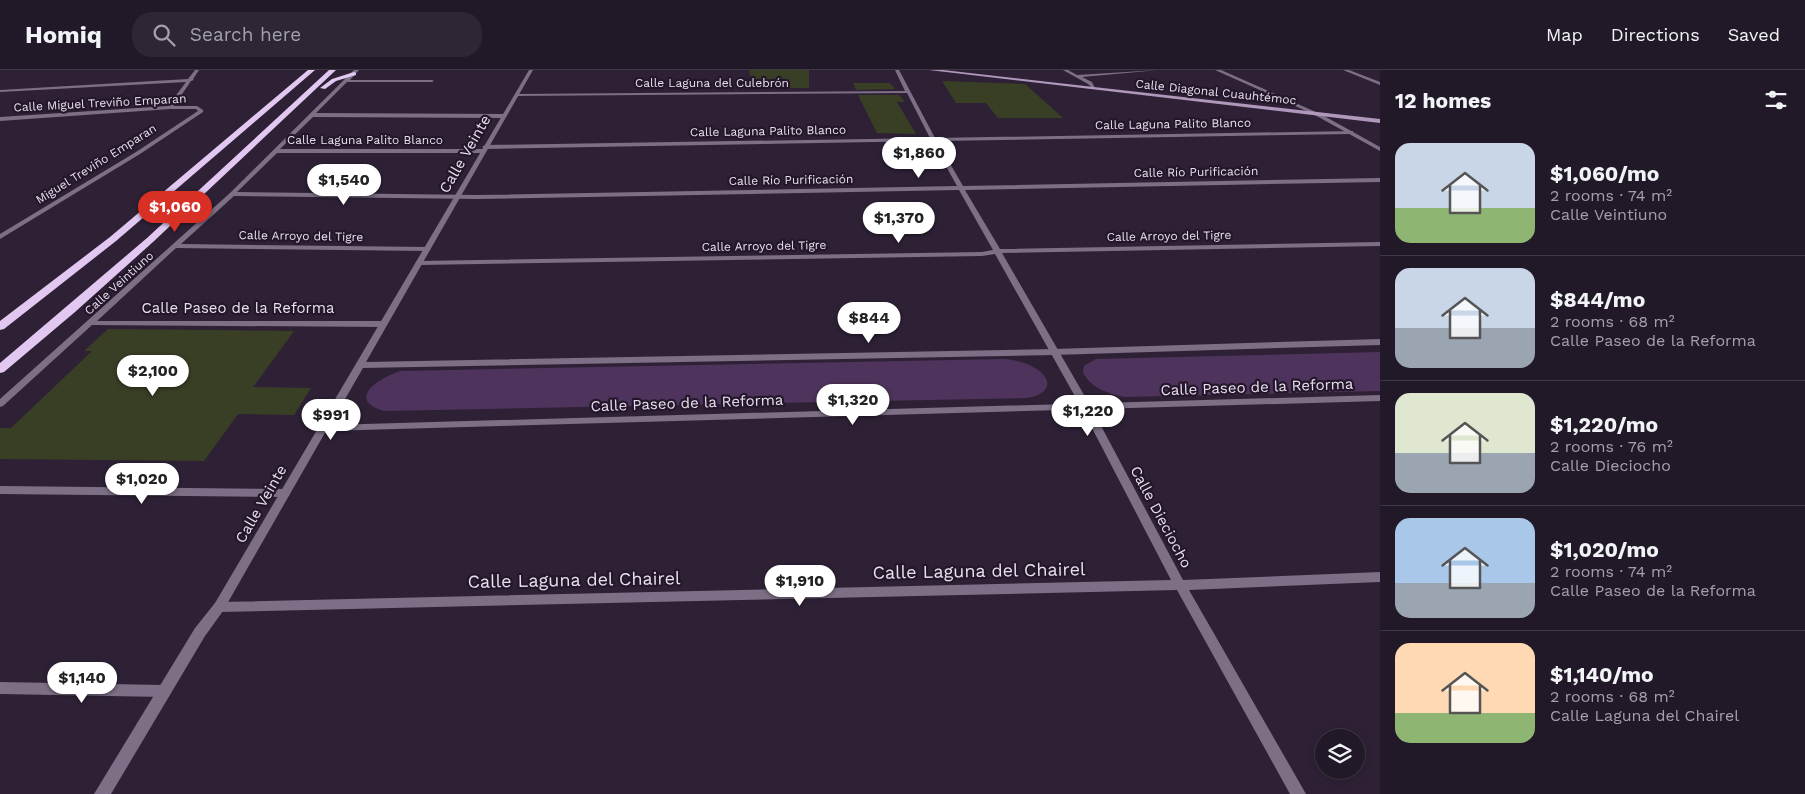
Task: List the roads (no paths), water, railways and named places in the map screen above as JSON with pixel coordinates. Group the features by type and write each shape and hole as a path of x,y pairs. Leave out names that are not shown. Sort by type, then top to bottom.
{"highway":[{"path":"0,369 71,310 150,240 333,70"},
{"path":"0,327 113,239 310,71"},
{"path":"296,103 312,96 334,80 356,72"}],"main road":[{"name":"Calle Diagonal Cuauhtémoc","path":"930,70 1380,121"}],"street":[{"path":"170,107 198,70"},
{"name":"Calle Veinte","path":"102,794 200,632 219,607 531,70"},
{"name":"Calle Dieciocho","path":"897,70 934,140 1086,407 1180,585 1298,794"},
{"path":"1065,70 1090,83 1093,88"},
{"path":"1076,76 1157,70"},
{"path":"1217,70 1316,113 1380,149"},
{"path":"1345,70 1380,84"},
{"name":"Calle Veintiuno","path":"0,404 92,323 232,194 356,72"},
{"path":"0,91 192,80"},
{"path":"346,81 432,81"},
{"name":"Calle Laguna del Culebrón","path":"516,95 908,92"},
{"name":"Calle Miguel Treviño Emparan","path":"0,119 170,107 200,109"},
{"name":"Miguel Treviño Emparan","path":"0,236 138,153 201,111 200,109"},
{"path":"312,116 504,116"},
{"name":"Calle Laguna Palito Blanco","path":"277,151 484,149 1351,132"},
{"name":"Calle Río Purificación","path":"232,194 457,197 1380,180"},
{"name":"Calle Arroyo del Tigre","path":"419,263 972,254 997,251 1380,244"},
{"name":"Calle Arroyo del Tigre","path":"176,246 427,249"},
{"name":"Calle Paseo de la Reforma","path":"92,323 383,324"},
{"path":"359,365 1053,352 1380,342"},
{"name":"Calle Paseo de la Reforma","path":"324,428 1380,398"},
{"path":"0,490 285,494"},
{"name":"Calle Laguna del Chairel","path":"219,607 1180,585 1380,577"},
{"path":"0,688 164,691"}]}
